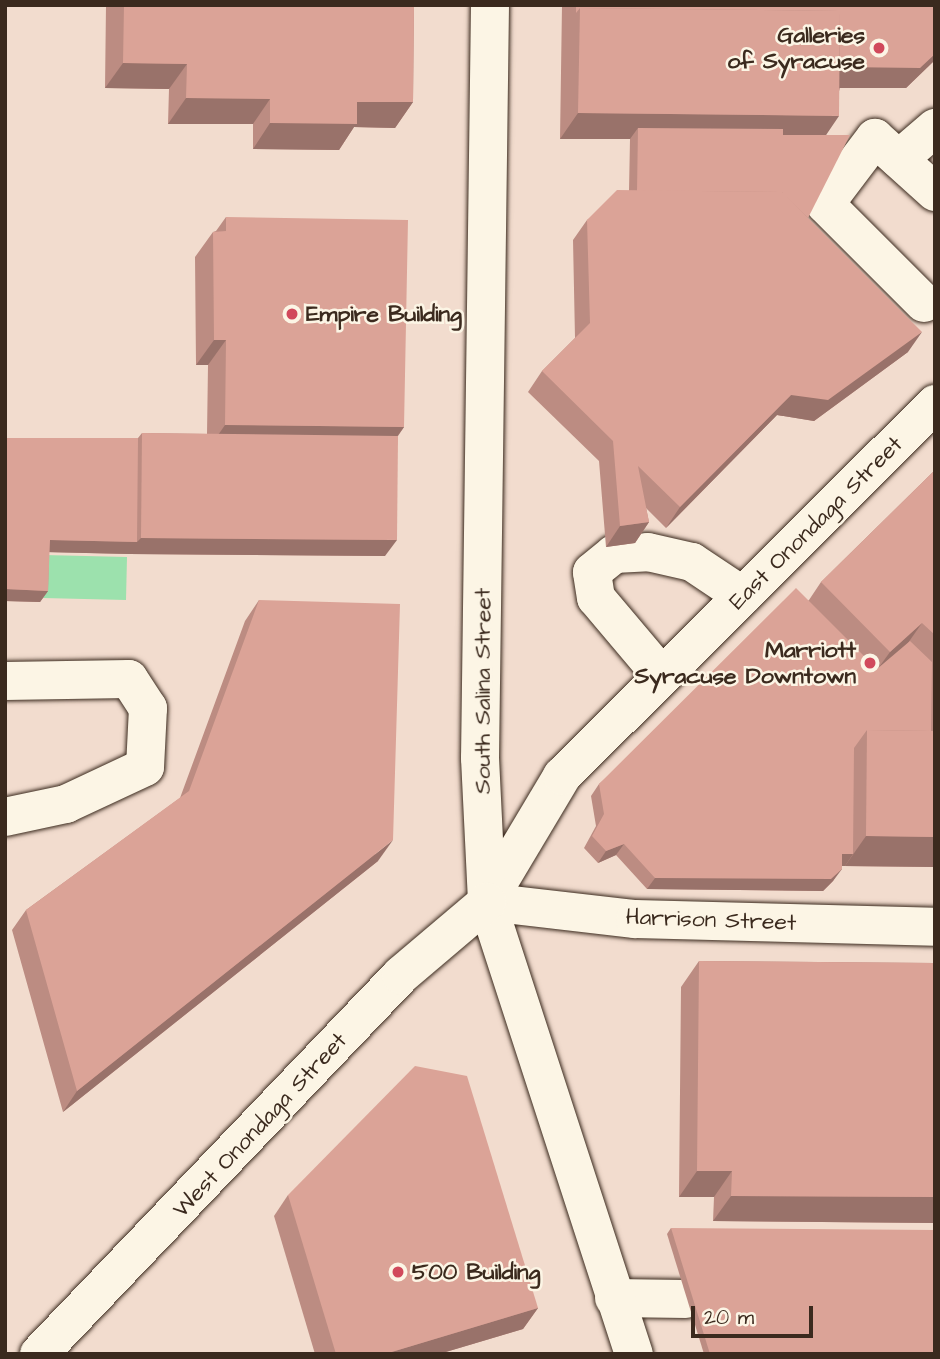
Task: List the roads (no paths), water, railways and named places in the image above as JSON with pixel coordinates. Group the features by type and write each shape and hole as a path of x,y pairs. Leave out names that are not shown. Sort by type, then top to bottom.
{"main road":[{"name":"South Salina Street","path":"490,5 480,758 487,902 634,1354"},
{"path":"899,159 935,128"},
{"path":"924,303 825,204 875,138 935,192"},
{"name":"East Onondaga Street","path":"487,902 562,776 935,404"},
{"path":"662,676 596,598 592,572 614,554 649,552 692,562 743,596"},
{"path":"5,681 129,679 148,708 145,767 66,804 5,817"},
{"name":"Harrison Street","path":"487,902 635,919 935,927"},
{"name":"West Onondaga Street","path":"40,1354 401,975 487,902"},
{"path":"614,1298 686,1299"}],"place":[{"name":"Galleries of Syracuse","path":"879,48"},
{"name":"Empire Building","path":"292,314"},
{"name":"Marriott Syracuse Downtown","path":"870,663"},
{"name":"500 Building","path":"398,1272"}]}
